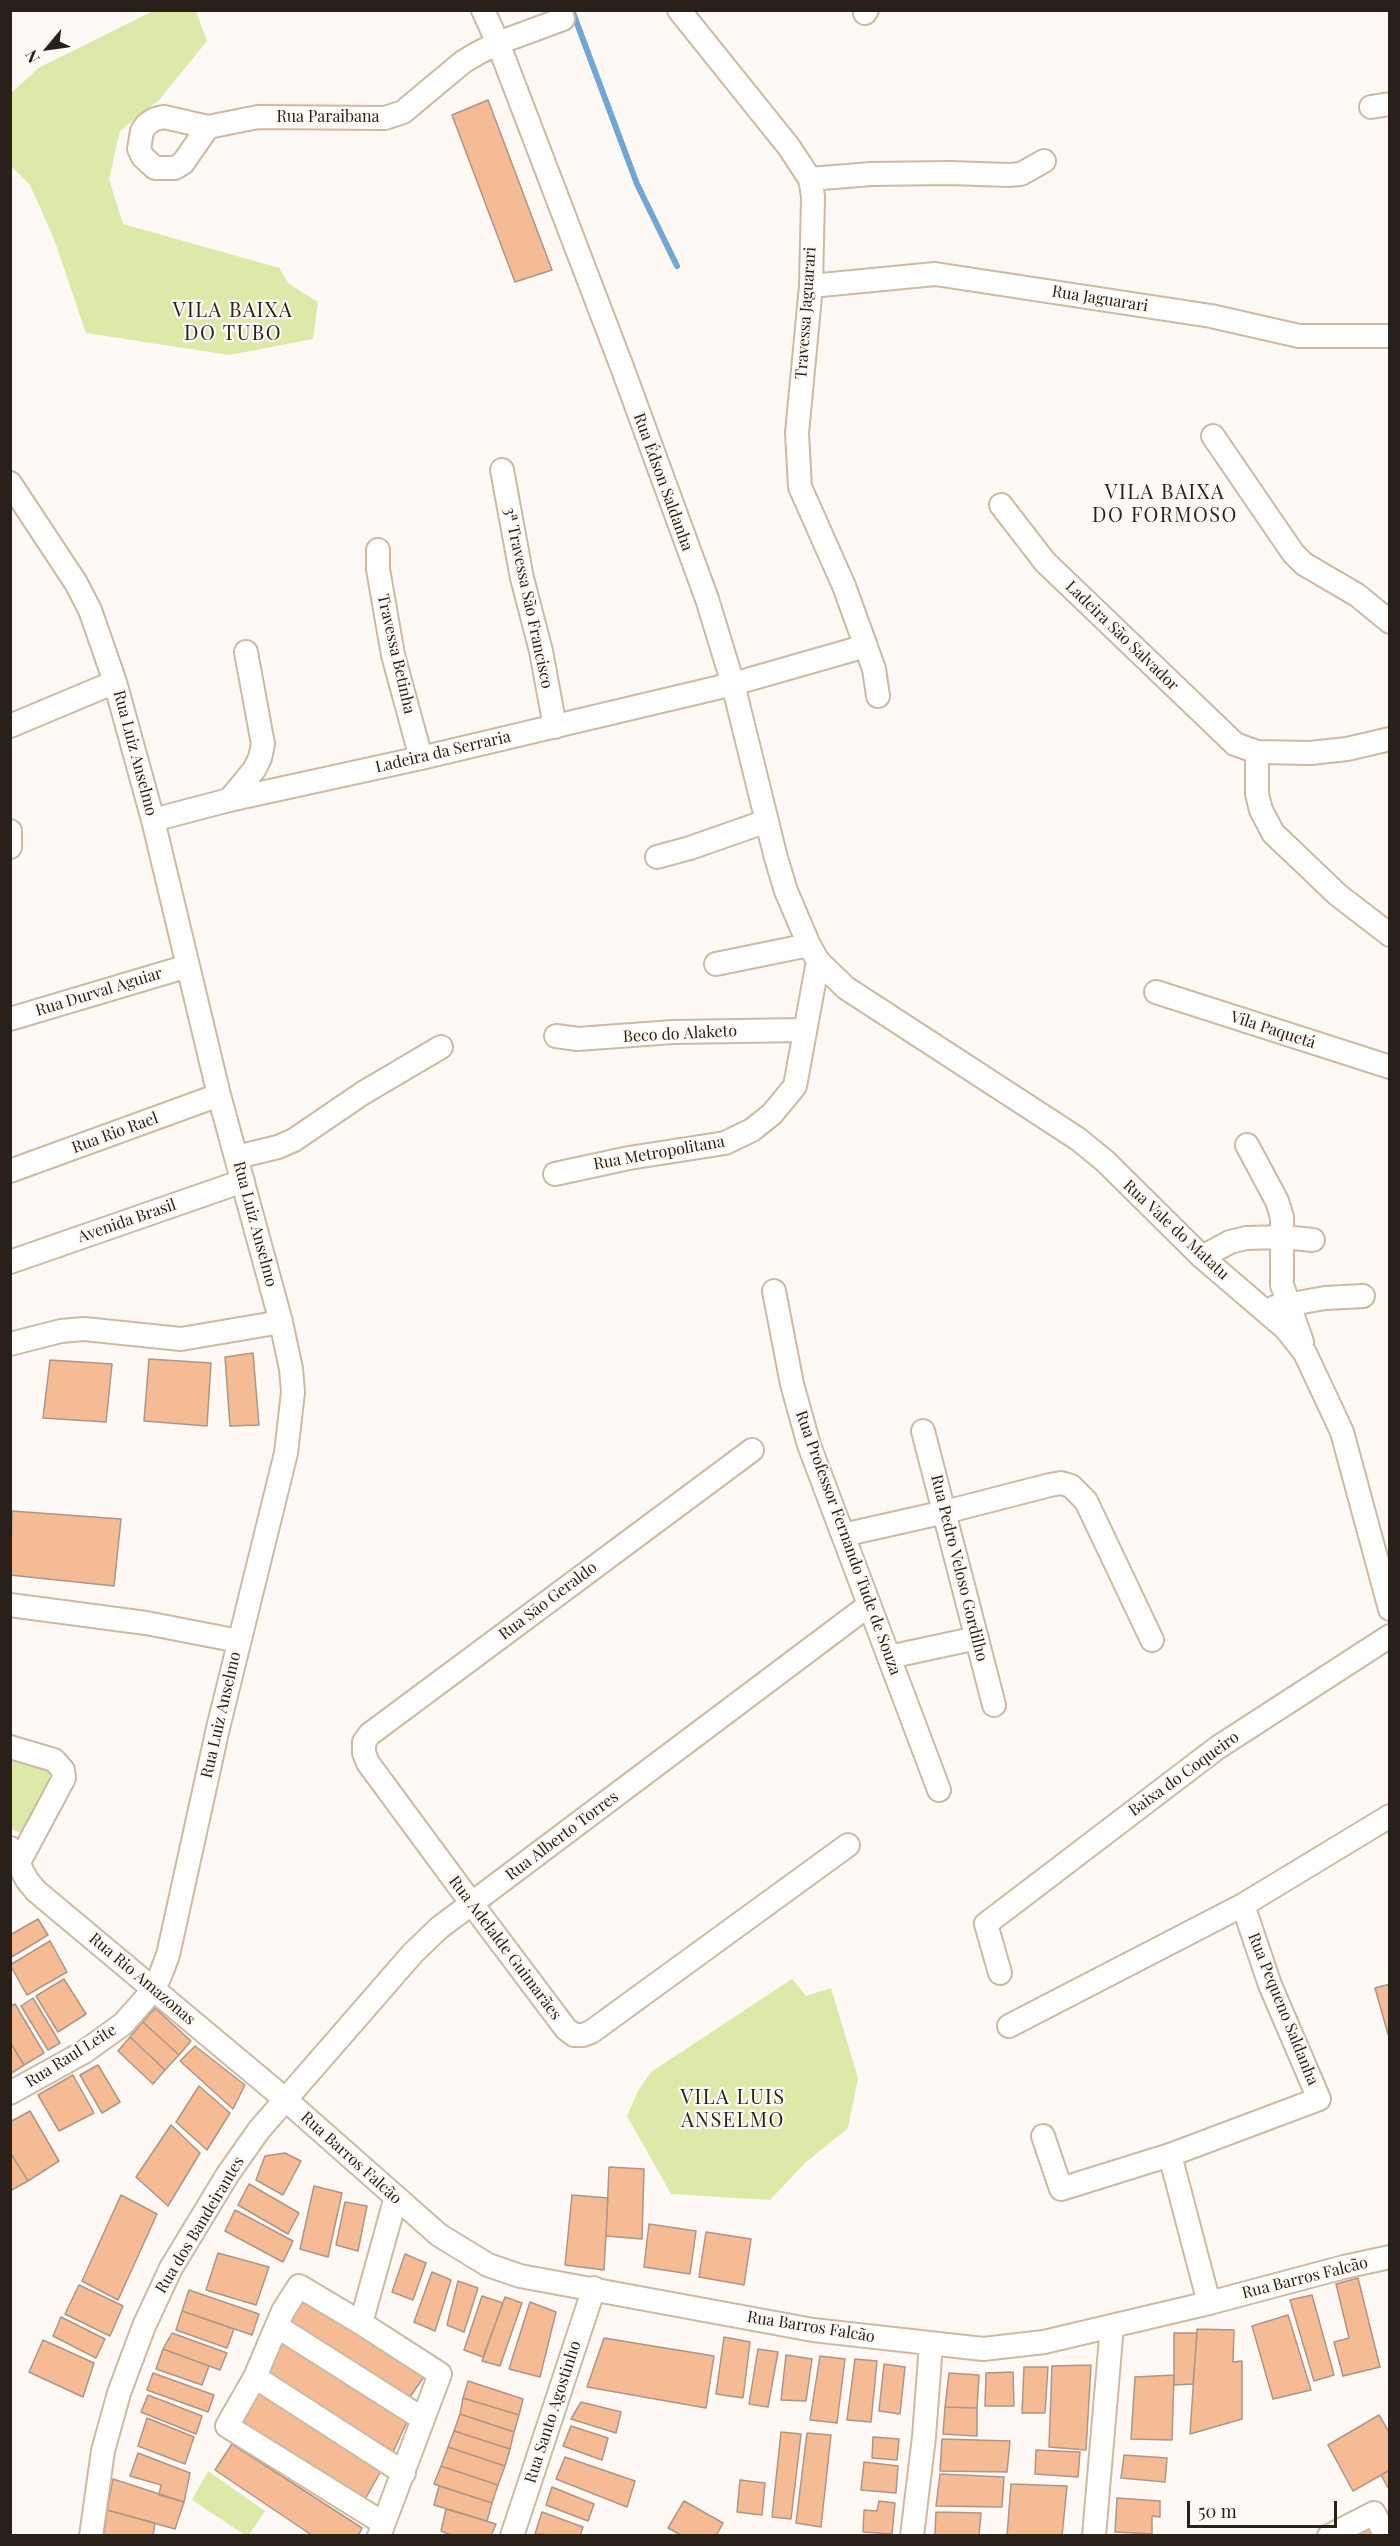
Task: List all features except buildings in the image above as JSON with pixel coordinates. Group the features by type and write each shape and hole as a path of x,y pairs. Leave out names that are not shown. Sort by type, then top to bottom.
{"street":[{"name":"Rua Édson Saldanha","path":"483,10 498,43 622,367 707,599 733,684 786,891 813,953"},
{"name":"Rua Paraibana","path":"208,127 258,117 385,118 403,112 430,92 463,62 498,43 563,19 560,10"},
{"name":"Travessa Jaguarari","path":"679,10 789,147 810,179 813,196 810,286 797,433 800,487 844,586 874,669 878,696"},
{"path":"810,179 870,174 1014,175 1021,174 1044,161"},
{"name":"Rua Jaguarari","path":"810,286 935,274 1211,316 1299,336 1389,336"},
{"path":"1214,436 1293,553 1304,564 1357,595 1389,622"},
{"name":"3ª Travessa São Francisco","path":"502,470 522,578 541,651 555,727"},
{"name":"Rua Luiz Anselmo","path":"10,483 76,583 90,610 115,682 153,820 219,1095 281,1322 291,1368 292,1418 286,1453 239,1641 168,1955 154,1989"},
{"name":"Ladeira São Salvador","path":"1001,505 1045,562 1235,744 1257,753"},
{"name":"Travessa Betinha","path":"378,550 378,568 393,655 421,758"},
{"name":"Ladeira da Serraria","path":"153,820 228,800 421,758 733,684 866,646"},
{"path":"228,800 254,770 263,744 246,652"},
{"path":"10,726 115,682"},
{"path":"1389,739 1347,749 1310,753 1257,753 1257,794 1261,810 1272,833 1338,895 1389,935"},
{"path":"657,857 767,821"},
{"path":"10,831 10,847"},
{"path":"716,964 813,953"},
{"name":"Rua Metropolitana","path":"555,1174 629,1158 725,1143 752,1130 772,1114 795,1086 813,953"},
{"name":"Rua Vale do Matatu","path":"813,953 846,988 1078,1139 1105,1161 1202,1257 1286,1329 1305,1353 1342,1432 1389,1610"},
{"name":"Rua Durval Aguiar","path":"10,1019 188,966"},
{"name":"Vila Paquetá","path":"1156,992 1389,1067"},
{"name":"Beco do Alaketo","path":"556,1036 578,1039 673,1032 804,1030"},
{"path":"237,1157 278,1147 294,1140 363,1093 441,1047"},
{"name":"Rua Rio Rael","path":"10,1171 219,1095"},
{"path":"1247,1145 1277,1202 1282,1217 1282,1285 1305,1353"},
{"name":"Avenida Brasil","path":"10,1262 243,1181"},
{"path":"1202,1257 1230,1242 1245,1238 1283,1237 1313,1240"},
{"name":"Rua Professor Fernando Tude de Souza","path":"774,1291 792,1384 807,1435 939,1790"},
{"path":"1264,1309 1289,1303 1363,1296"},
{"path":"10,1344 61,1331 84,1329 181,1339 281,1322"},
{"name":"Rua Pedro Veloso Gordilho","path":"923,1431 994,1705"},
{"name":"Rua Sāo Geraldo","path":"368,1763 364,1753 364,1743 370,1734 752,1450"},
{"path":"843,1535 1062,1483 1071,1486 1086,1501 1152,1640"},
{"path":"10,1605 146,1623 239,1641"},
{"name":"Rua Alberto Torres","path":"286,2100 413,1953 439,1928 869,1605"},
{"name":"Baixa do Coqueiro","path":"1000,1972 986,1924 1217,1748 1389,1636"},
{"path":"888,1657 977,1638"},
{"path":"10,1747 54,1760 63,1770 64,1778 14,1856"},
{"name":"Rua Adelalde Guimarães","path":"368,1763 566,2029 574,2035 591,2032 848,1845"},
{"path":"1009,2025 1243,1905 1389,1816"},
{"name":"Rua Rio Amazonas","path":"14,1856 36,1891 286,2100"},
{"name":"Rua Pequeno Saldanha","path":"1044,2136 1061,2189 1170,2155 1319,2099 1270,1985 1243,1905"},
{"name":"Rua Raul Leite","path":"10,2093 102,2041 123,2024 154,1989"},
{"name":"Rua Barros Falcão","path":"286,2100 439,2235 488,2265 520,2276 813,2330 983,2349 1016,2347 1209,2303 1389,2257"},
{"name":"Rua dos Bandeirantes","path":"91,2535 103,2451 120,2393 144,2326 171,2268 228,2174 259,2130 286,2100"},
{"path":"1170,2155 1209,2303"},
{"path":"361,2323 396,2198"},
{"path":"299,2286 361,2323 440,2374 381,2529 228,2426 255,2378 283,2311 299,2286"},
{"name":"Rua Santo Agostinho","path":"512,2535 594,2288"},
{"path":"278,2326 423,2419"},
{"path":"1094,2535 1112,2326"},
{"path":"912,2535 924,2437 931,2344"},
{"path":"255,2378 404,2473"},
{"path":"1329,2535 1374,2513 1386,2535"}],"green space":[{"path":"155,10 196,11 207,41 159,100 120,131 109,179 123,224 279,268 289,284 318,302 313,339 229,355 86,333 54,239 30,185 11,166 11,93 40,67"},
{"path":"10,1760 49,1772 50,1782 21,1833 13,1830 11,1824"},
{"path":"792,1979 806,1996 831,1988 858,2078 848,2128 805,2163 770,2200 671,2194 627,2116 638,2091 651,2072"},
{"path":"208,2471 265,2511 249,2535 245,2535 192,2500"}],"waterway":[{"path":"572,10 637,184 677,266"}],"district":[{"name":"VILA BAIXA DO TUBO","path":"233,322"},
{"name":"VILA BAIXA DO FORMOSO","path":"1165,504"},
{"name":"VILA LUIS ANSELMO","path":"733,2110"}]}
